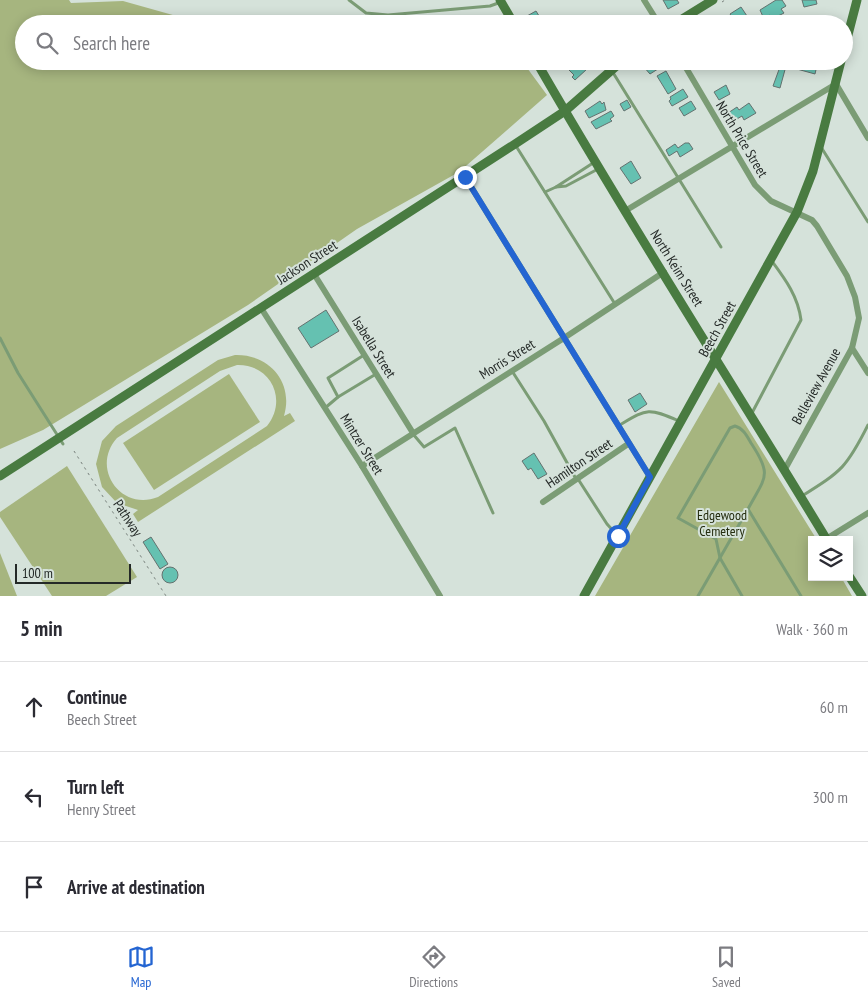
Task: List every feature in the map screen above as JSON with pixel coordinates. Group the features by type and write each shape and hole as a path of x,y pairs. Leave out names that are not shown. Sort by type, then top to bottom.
{"street":[{"path":"644,0 653,15"},
{"path":"689,15 713,0"},
{"path":"853,15 857,0"},
{"path":"501,1 509,15"},
{"name":"North Keim Street","path":"541,70 624,211 664,272 825,536"},
{"name":"Jackson Street","path":"0,476 61,441 261,308 515,144 564,111 611,70"},
{"name":"North Price Street","path":"687,70 731,146 762,194 780,206 797,212"},
{"name":"Beech Street","path":"584,596 797,212 820,144 839,70"},
{"path":"624,211 836,84 868,138"},
{"path":"465,177 650,477"},
{"name":"Belleview Avenue","path":"785,469 852,348 859,318 855,297 847,276 817,226 812,220 797,212"},
{"name":"Morris Street","path":"362,466 664,272"},
{"name":"Isabella Street","path":"314,274 413,433"},
{"name":"Mintzer Street","path":"261,308 362,466 440,596"},
{"path":"852,348 868,373"},
{"name":"Hamilton Street","path":"543,502 628,444"},
{"path":"832,536 868,513"},
{"path":"852,581 862,596"}],"lane":[{"path":"349,0 366,13 388,15 490,6 501,1"},
{"path":"611,70 721,247"},
{"path":"515,144 615,304"},
{"path":"820,144 868,222"},
{"path":"545,192 597,165"},
{"path":"556,187 566,186 597,165"},
{"path":"751,414 801,320 799,306 790,287 771,260"},
{"path":"0,338 18,373 61,441"},
{"path":"338,398 328,378 365,355"},
{"path":"512,371 544,421 577,479 607,524 618,536"},
{"path":"325,408 376,374"},
{"path":"618,426 648,411 655,411 681,422"},
{"path":"802,497 836,475 848,462 868,425"},
{"path":"698,596 720,558 748,509 766,474 764,462 738,426 732,427 678,518 716,539 720,558 742,596"},
{"path":"413,433 424,447 455,428 493,513"},
{"path":"748,509 801,596"}],"path":[{"name":"Pathway","path":"74,452 166,596"}],"green space":[{"path":"0,0 69,0 71,3 123,1 173,15 15,15 15,70 529,70 547,95 459,172 357,229 248,305 43,430 0,449"},
{"path":"235,355 247,356 258,359 268,365 282,381 286,404 284,416 290,413 295,421 138,522 133,514 138,510 117,503 102,487 96,464 102,441 116,426 218,360","holes":["237,365 249,366 259,370 273,385 276,405 273,416 267,426 158,497 145,500 132,498 122,493 108,474 109,450 117,438 220,371"]},
{"path":"229,374 260,422 154,490 123,443"},
{"name":"Edgewood Cemetery","path":"719,382 815,536 808,536 808,581 843,581 852,596 595,596"},
{"path":"67,466 137,577 106,596 52,596 0,517 0,512"},
{"path":"0,553 17,596 0,596"}],"building":[{"path":"663,0 677,0 679,3 668,9"},
{"path":"776,0 782,0 786,6 781,9 784,13 780,15 762,15 760,10"},
{"path":"802,0 816,0 817,4 804,7"},
{"path":"741,7 746,15 731,15"},
{"path":"536,11 538,15 529,15"},
{"path":"569,70 586,70 575,80 572,77 574,75"},
{"path":"646,70 656,70 650,74"},
{"path":"779,70 785,70 780,88 773,86"},
{"path":"800,70 816,70 815,74"},
{"path":"666,71 676,89 668,94 657,76"},
{"path":"726,85 730,94 719,100 714,92"},
{"path":"683,89 688,97 672,106 669,101 670,97"},
{"path":"627,100 631,107 624,111 620,104"},
{"path":"600,101 602,104 604,102 606,110 589,118 585,111"},
{"path":"691,101 696,109 684,116 679,108"},
{"path":"749,103 756,113 744,120 742,116 730,123 725,115 737,107 739,110"},
{"path":"611,111 614,116 610,119 612,121 596,129 591,122"},
{"path":"685,143 689,143 693,149 680,157 677,151 669,156 666,150 675,144 678,148"},
{"path":"631,161 641,178 631,184 620,168"},
{"path":"326,310 339,331 311,348 298,328"},
{"path":"640,393 647,404 635,412 628,400"},
{"path":"534,453 547,474 538,479 531,468 528,470 522,461"},
{"path":"151,537 168,564 160,569 143,542"},
{"path":"170,567 176,569 178,575 176,581 170,583 164,581 162,575 164,569"}],"route":[{"path":"465,177 650,477 618,536"}]}
